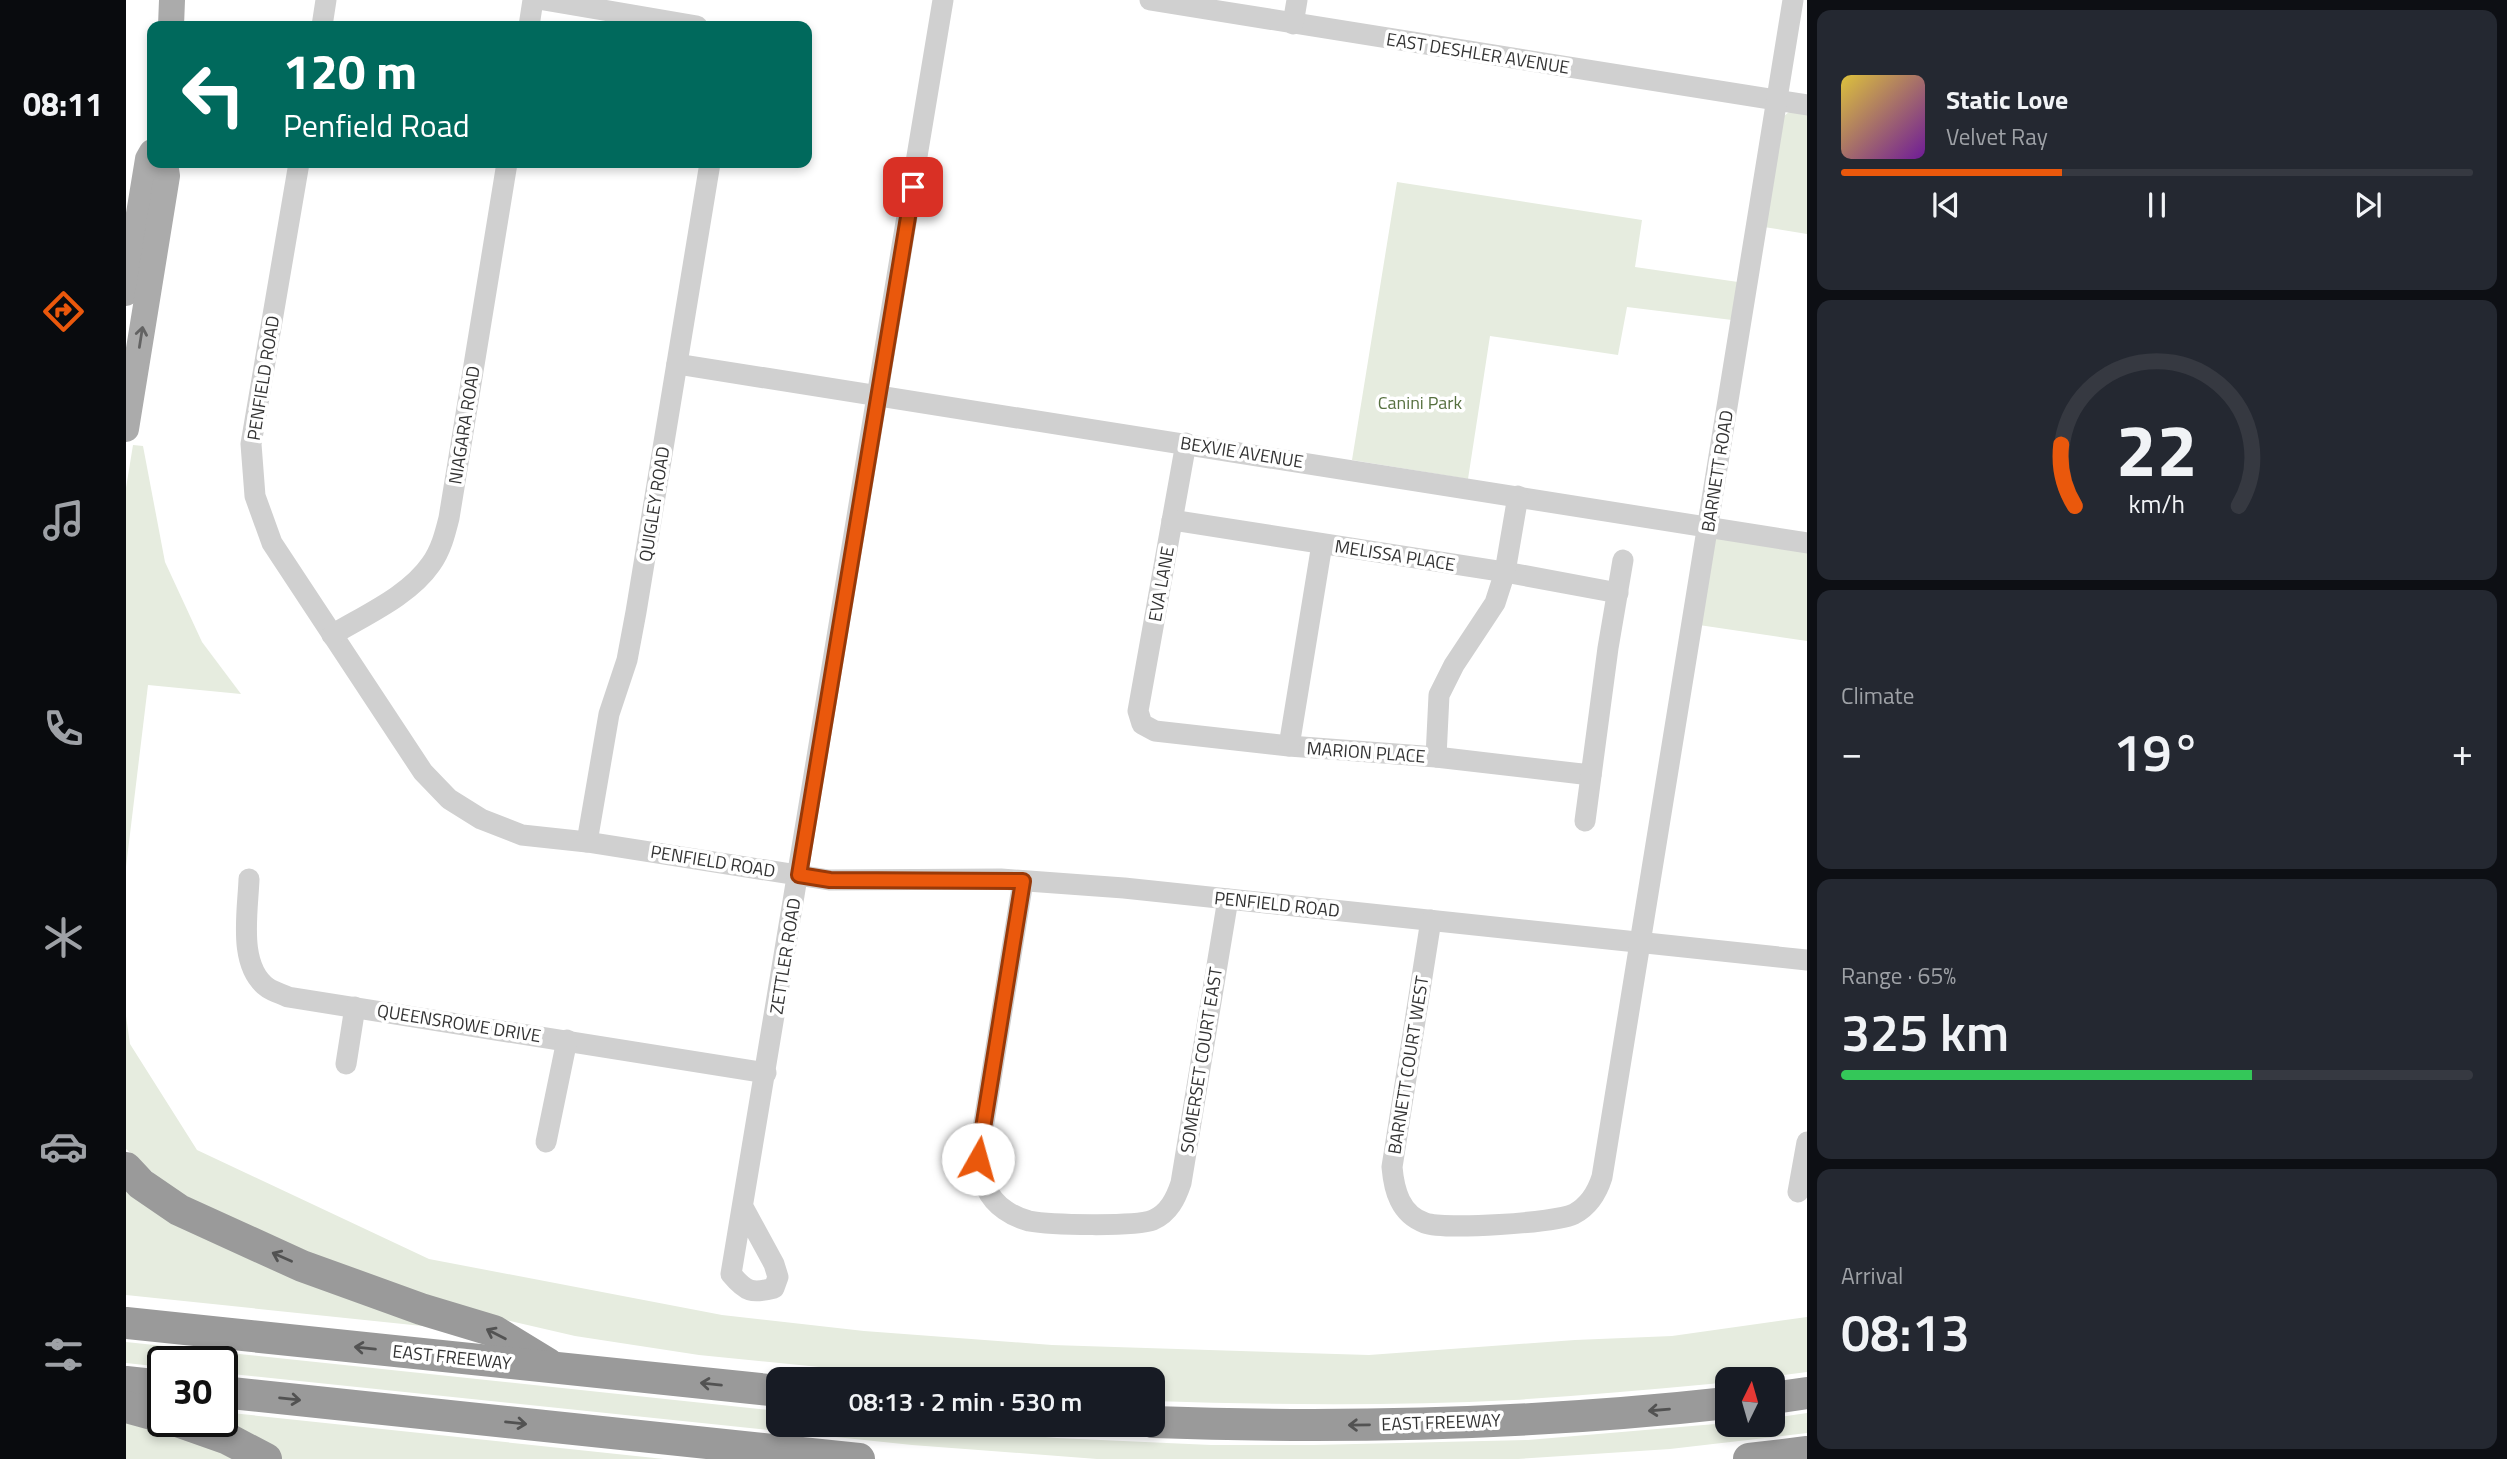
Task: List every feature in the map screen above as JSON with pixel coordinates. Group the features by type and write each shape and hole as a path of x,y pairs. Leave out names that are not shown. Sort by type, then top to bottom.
{"highway":[{"path":"126,1168 141,1184 179,1210 302,1266 421,1309 494,1331 555,1369"},
{"name":"EAST FREEWAY","path":"126,1323 766,1390"},
{"path":"126,1382 147,1384"},
{"path":"1785,1396 1807,1393"},
{"path":"238,1394 859,1459"},
{"name":"EAST FREEWAY","path":"1165,1422 1282,1425 1445,1423 1559,1418 1715,1404"},
{"path":"126,1407 147,1413"},
{"path":"222,1437 266,1459"},
{"path":"1749,1459 1807,1452"}],"main road":[{"path":"171,21 172,0"},
{"path":"126,293 147,165"},
{"path":"126,429 167,176 166,168"}],"street":[{"path":"323,21 327,0"},
{"path":"530,21 533,0"},
{"path":"544,0 668,21"},
{"name":"ZETTLER ROAD","path":"743,1207 943,0"},
{"name":"EAST DESHLER AVENUE","path":"1150,0 1807,105"},
{"path":"1293,24 1297,0"},
{"name":"BARNETT ROAD","path":"1588,1203 1597,1191 1602,1177 1755,221 1793,0"},
{"name":"PENFIELD ROAD","path":"298,168 251,444 255,496 272,543 423,772 449,799 481,819 522,835 587,842 830,880 1023,881 1228,899 1807,960"},
{"name":"NIAGARA ROAD","path":"332,635 404,590 430,565 442,542 449,518 506,168"},
{"name":"QUIGLEY ROAD","path":"587,842 608,714 627,660 636,612 709,168"},
{"name":"BEXVIE AVENUE","path":"677,364 1807,543"},
{"name":"EVA LANE","path":"1142,724 1138,711 1186,443"},
{"path":"1436,757 1440,695 1454,665 1495,603 1505,572 1518,496"},
{"name":"MELISSA PLACE","path":"1172,520 1505,572 1618,593"},
{"path":"1289,746 1322,544"},
{"path":"1585,821 1623,560"},
{"name":"MARION PLACE","path":"1142,724 1155,731 1289,746 1436,757 1591,775"},
{"name":"QUEENSROWE DRIVE","path":"249,879 247,948 253,971 268,988 288,997 766,1073"},
{"name":"SOMERSET COURT EAST","path":"1023,881 979,1145 981,1174 994,1201 1016,1216 1041,1223 1133,1224 1161,1215 1177,1197 1228,899"},
{"name":"BARNETT COURT WEST","path":"1432,920 1392,1167 1394,1189 1404,1208 1425,1223 1450,1226 1557,1220 1574,1214 1588,1203"},
{"path":"346,1064 355,1007"},
{"path":"547,1142 567,1040"},
{"path":"1798,1192 1807,1142"}],"green space":[{"path":"1789,112 1807,112 1807,234 1764,227 1784,116"},
{"name":"Canini Park","path":"1397,182 1642,220 1635,267 1738,282 1732,320 1627,307 1618,355 1490,336 1468,479 1352,460"},
{"path":"133,445 143,446 165,562 202,642 241,694 148,685 126,867 126,488"},
{"path":"1717,537 1807,548 1807,641 1699,625 1711,546"},
{"path":"126,1016 130,1044 197,1150 429,1259 722,1315 864,1331 1052,1345 1369,1355 1672,1336 1807,1317 1807,1372 1785,1375 1785,1367 1715,1367 1715,1383 1587,1395 1469,1402 1288,1404 1165,1401 1165,1367 819,1367 699,1355 575,1336 501,1319 354,1272 178,1195 126,1149"},
{"path":"126,1177 432,1327 126,1295"},
{"path":"126,1342 164,1346 147,1346 147,1365 126,1363"},
{"path":"238,1354 766,1410 766,1430 238,1375"},
{"path":"1807,1413 1807,1433 1785,1436 1785,1416"},
{"path":"238,1414 664,1459 281,1459 238,1431"},
{"path":"126,1417 147,1424 147,1437 183,1437 245,1459 126,1459"},
{"path":"1715,1424 1715,1437 1773,1437 1670,1449 1518,1459 1097,1459 835,1437 1046,1437 1211,1445 1313,1445 1528,1440"}],"route":[{"path":"913,187 799,875 830,880 1023,881 978,1159"}]}
